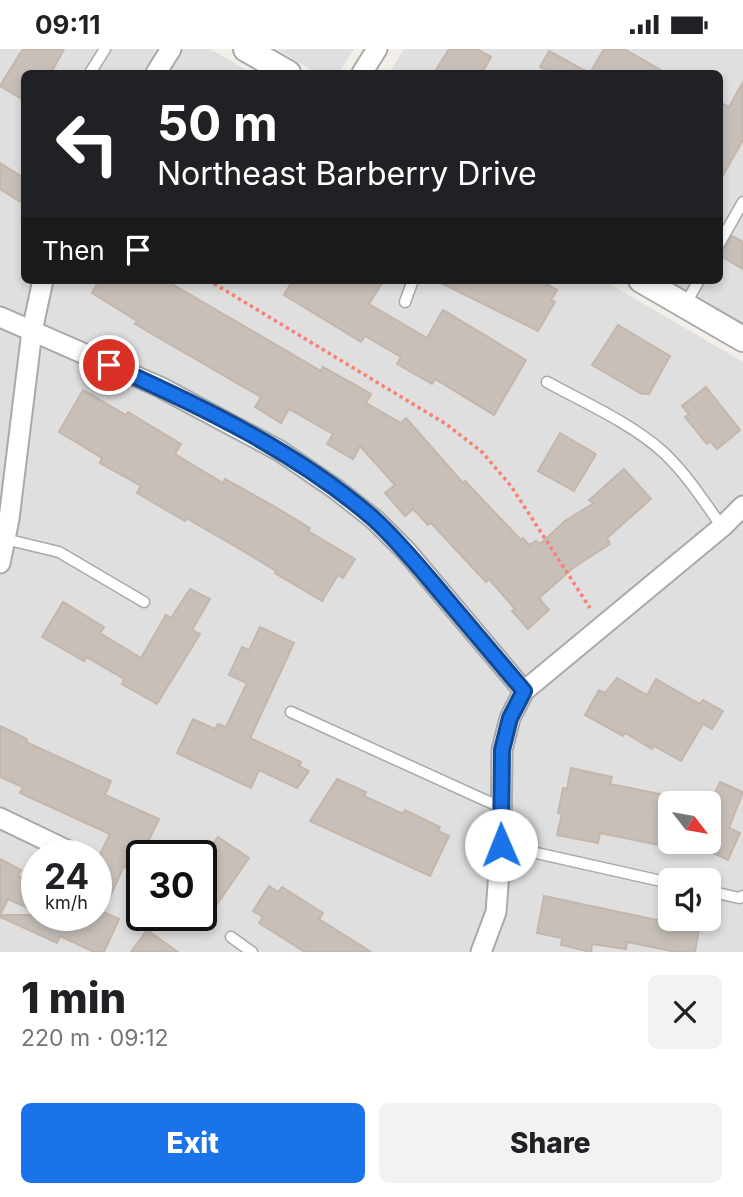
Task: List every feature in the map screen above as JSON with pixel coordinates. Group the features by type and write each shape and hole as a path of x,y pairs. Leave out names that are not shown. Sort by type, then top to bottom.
{"street":[{"path":"158,70 171,49"},
{"path":"246,49 283,70"},
{"path":"364,70 377,49"},
{"path":"0,563 5,539 4,518 32,331 42,284"},
{"path":"649,284 743,339"},
{"path":"0,317 160,387 280,451 337,489 375,520 407,552 524,691"},
{"path":"481,952 496,912 501,845 502,750 510,718 524,691 722,527 743,506"},
{"path":"0,818 46,840"}],"lane":[{"path":"92,70 105,49"},
{"path":"723,237 743,202"},
{"path":"405,302 412,284"},
{"path":"684,305 697,284"},
{"path":"547,382 643,436 664,453 722,527"},
{"path":"5,539 59,552 144,602"},
{"path":"291,712 500,807"},
{"path":"501,845 658,880"},
{"path":"721,894 739,898 743,896"},
{"path":"231,937 252,952"}],"path":[{"path":"215,284 446,424 482,451 510,487 590,608"}],"shaded area":[{"path":"0,49 210,49 247,70 21,70 21,284 610,284 743,362 743,952 0,952"},
{"path":"277,49 354,49 341,70 311,70"},
{"path":"404,49 743,49 743,323 675,284 723,284 723,70 391,70"}],"building":[{"path":"23,49 64,49 53,70 21,70 21,98 0,86"},
{"path":"449,49 477,49 491,57 484,70 436,70"},
{"path":"604,49 624,49 661,70 592,70"},
{"path":"549,51 584,70 546,70 540,67"},
{"path":"743,82 743,140 723,175 723,104 729,107"},
{"path":"0,163 21,176 21,202 0,189"},
{"path":"732,236 743,242 743,269 723,257"},
{"path":"97,284 172,284 321,371 323,367 371,394 366,403 401,423 406,418 463,483 465,481 521,540 523,538 529,545 536,541 540,544 565,521 594,503 589,500 624,469 651,499 607,538 610,544 573,568 539,598 549,610 528,629 489,579 486,582 431,523 428,525 413,509 405,516 385,493 395,485 360,446 353,459 327,444 333,434 289,409 281,423 255,407 261,397 135,324 137,321 92,293"},
{"path":"291,284 382,284 369,304 427,338 443,310 526,360 494,415 435,379 432,384 397,364 401,357 365,336 361,342 284,295"},
{"path":"443,284 547,284 557,290 551,300 555,302 538,331"},
{"path":"618,325 670,356 649,394 642,394 592,365"},
{"path":"706,387 740,430 717,449 710,441 707,444 685,417 689,414 682,406"},
{"path":"83,390 126,415 128,412 181,444 175,454 223,483 225,479 272,505 310,528 308,531 355,559 343,578 338,575 322,601 233,545 137,493 141,486 100,463 102,458 59,432"},
{"path":"560,433 596,454 574,491 538,471"},
{"path":"190,589 210,599 192,630 200,634 157,704 122,684 124,679 86,657 84,661 42,637 63,602 104,627 100,633 141,658 166,615 171,618"},
{"path":"260,627 294,643 250,738 301,762 299,766 309,771 297,788 259,770 251,788 177,753 193,719 215,729 218,724 226,727 247,683 229,675 242,647 249,650"},
{"path":"617,678 647,695 656,679 700,704 703,700 723,711 712,729 703,724 681,761 654,746 652,749 625,733 623,736 585,715 599,690 605,693"},
{"path":"0,726 27,739 26,742 111,781 105,795 159,819 149,840 126,840 126,867 124,866 112,892 112,840 107,840 110,834 20,793 23,787 0,777"},
{"path":"571,768 612,777 610,784 658,794 658,845 600,833 598,843 557,835 562,814 558,813 563,788 567,789"},
{"path":"337,779 366,792 364,796 403,814 405,810 440,827 438,831 449,836 430,876 310,821"},
{"path":"720,782 743,792 729,828 740,833 728,860 715,854 721,854 721,791 716,791"},
{"path":"218,837 249,858 217,904 217,840"},
{"path":"0,859 21,870 18,876 21,877 21,905 8,899 0,915"},
{"path":"269,886 278,892 282,887 323,913 319,919 371,952 305,952 259,923 263,917 253,911"},
{"path":"544,896 658,920 658,931 699,931 695,952 676,952 627,942 626,949 592,944 591,952 561,945 562,938 537,933"},
{"path":"21,915 21,927 0,917"},
{"path":"112,916 119,919 104,952 94,952 60,936 57,943 31,931 112,931"},
{"path":"148,931 178,952 131,952"}],"route":[{"path":"109,365 160,387 280,451 337,489 375,520 407,552 524,691 510,718 502,750 501,845"}]}
